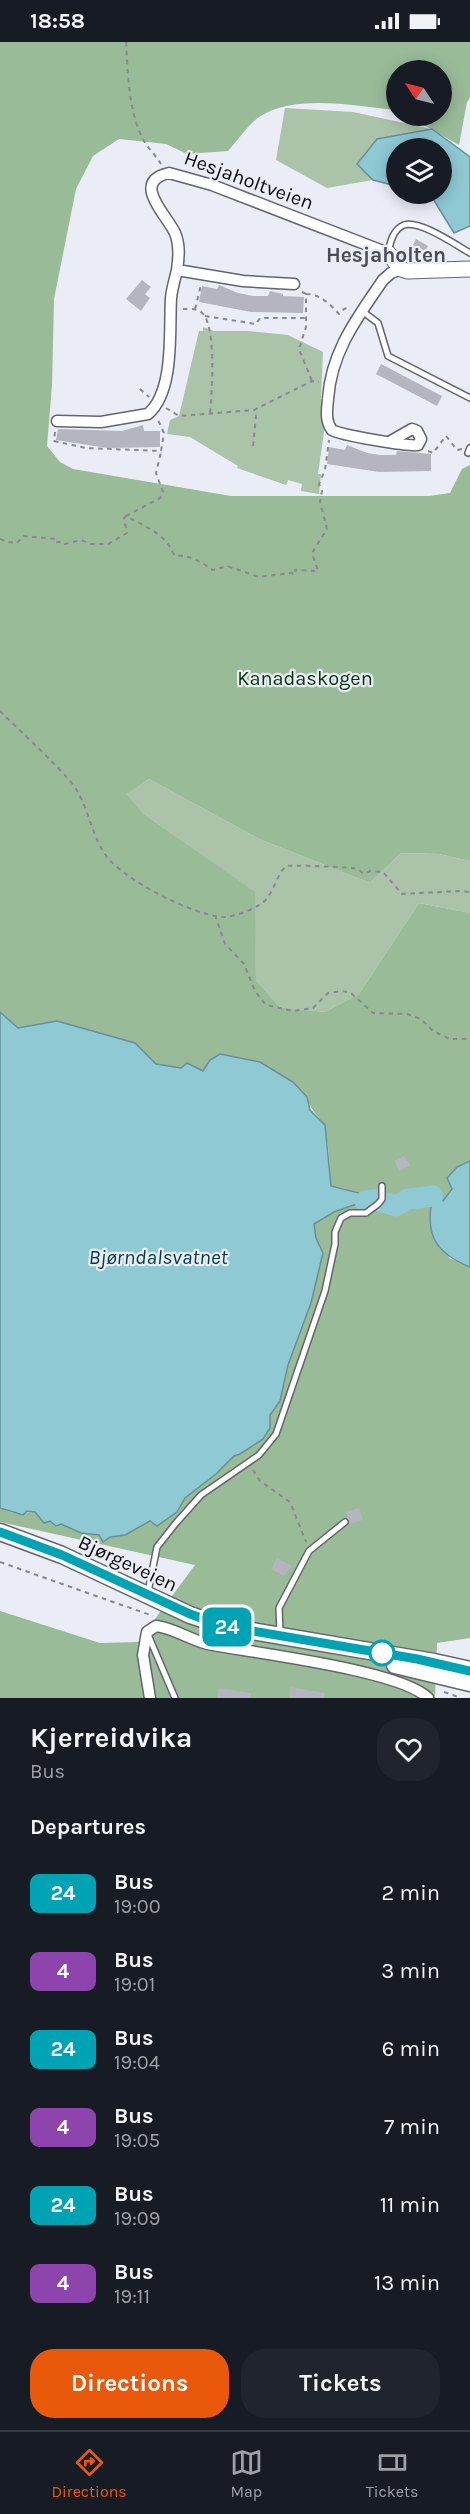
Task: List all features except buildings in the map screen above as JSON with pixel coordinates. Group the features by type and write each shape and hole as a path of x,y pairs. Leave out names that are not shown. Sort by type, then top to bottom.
{"main road":[{"path":"383,250 401,269 413,272 470,269"},
{"name":"Bjørgeveien","path":"0,1532 62,1555 148,1595 223,1626 414,1658 470,1670"},
{"name":"Bjørgeveien","path":"345,1648 392,1664 470,1683"}],"street":[{"name":"Hesjaholtveien","path":"157,402 169,359 171,295 179,256 175,232 152,196 152,187 161,175 169,173 212,185 354,241 383,250"},
{"path":"391,441 337,433 329,427 326,417 329,383 341,344 359,309 383,280 391,273 401,269"},
{"path":"177,270 243,281 294,284"},
{"path":"57,421 101,422 148,414 157,402"},
{"path":"150,1698 143,1655 147,1632 156,1626 167,1627 205,1643 364,1672 412,1688 428,1698"}],"lane":[{"path":"383,250 396,231 403,225 412,225 427,230 470,254"},
{"path":"359,309 378,323 388,356 470,398"},
{"path":"148,1595 157,1547 201,1495 259,1455 276,1434 325,1291 335,1244 335,1232 341,1218 350,1213 366,1213 380,1201 382,1186"},
{"path":"280,1637 279,1608 309,1551 345,1522"},
{"path":"147,1632 175,1698"}],"path":[{"path":"126,42 128,83 143,140 169,173"},
{"path":"195,309 203,274"},
{"path":"294,284 294,288 326,301 339,314 344,309 359,309"},
{"path":"306,294 306,327 299,352 312,381"},
{"path":"171,308 195,309 205,316 256,324 260,318 306,318"},
{"path":"205,316 214,374 210,414"},
{"path":"0,539 17,543 23,536 56,539 56,542 65,544 81,540 91,544 108,544 127,533 124,518 160,498 163,492 156,473 164,433 156,416 157,402 179,416 254,410 312,381 329,383"},
{"path":"140,389 145,394"},
{"path":"253,446 256,416 254,410"},
{"path":"57,421 54,441 86,448 161,451"},
{"path":"126,516 140,526 155,531 170,546 175,556 198,560 213,570 227,566 259,577 296,574 296,570 318,571 312,553 327,529 320,502 322,491 319,484 325,470 329,427"},
{"path":"440,444 446,436 457,450 460,448"},
{"path":"0,712 72,784 85,806 104,852 121,872 158,895 215,915 224,917 240,914 261,904 267,898 282,870 288,865 356,868 364,874 370,871 383,872 402,894 470,892"},
{"path":"215,915 225,944 244,964 255,991 266,1005 292,1011 313,1008 328,993 351,993 373,1013 407,1014 421,1019 433,1031 450,1039 470,1039"},
{"path":"249,1462 260,1481 290,1502 309,1551"},
{"path":"0,1563 142,1614"}],"green space":[{"name":"Kanadaskogen","path":"0,42 470,42 470,98 467,102 459,145 452,141 452,138 447,138 426,126 452,126 452,60 386,60 386,109 326,103 290,105 259,117 228,151 187,154 166,144 119,139 93,156 76,189 54,299 52,385 47,446 60,462 73,469 231,496 429,496 450,493 462,469 470,465 470,861 439,854 401,853 370,883 259,839 149,779 126,794 144,814 255,892 256,980 280,1007 325,1012 359,994 419,903 470,913 470,1161 457,1167 452,1189 443,1201 433,1197 449,1258 470,1267 470,1638 437,1643 435,1698 0,1698 0,1611 100,1643 138,1642 195,1565 0,1522 0,1508 13,1513 35,1512 50,1521 72,1527 81,1533 110,1537 125,1534 150,1521 177,1512 185,1498 216,1474 234,1456 263,1439 270,1428 270,1415 280,1401 288,1365 311,1303 323,1253 316,1238 314,1224 334,1212 361,1202 346,1189 331,1186 325,1132 307,1097 203,1071 150,1065 27,1026 18,1028 0,1012"},
{"path":"285,108 353,112 386,119 386,126 418,126 432,129 377,139 357,164 373,180 327,188 276,160"},
{"path":"203,327 214,331 248,331 288,335 323,352 321,397 324,432 318,474 321,474 319,494 301,491 302,484 288,480 286,485 237,468 238,466 190,437 167,434 170,420 179,416 199,331 203,331"},
{"path":"149,779 259,839 370,883 401,853 439,854 470,861 470,913 419,903 359,994 325,1012 280,1007 256,980 254,892 144,814 125,794"}],"water":[{"path":"432,129 444,138 386,138 386,183 373,180 357,164 377,139"},
{"path":"452,144 470,157 470,226 454,233 436,204 452,204"},
{"name":"Bjørndalsvatnet","path":"0,1012 18,1028 57,1021 135,1043 156,1064 181,1068 187,1063 203,1071 210,1060 220,1054 260,1062 293,1082 307,1097 310,1110 325,1125 331,1186 363,1194 365,1201 334,1212 314,1224 316,1238 323,1253 311,1303 288,1365 280,1401 270,1415 270,1428 263,1439 234,1456 216,1474 185,1498 177,1512 157,1526 150,1521 125,1535 110,1537 103,1542 99,1535 81,1533 61,1524 56,1526 50,1521 44,1523 35,1512 27,1511 23,1515 0,1508"},
{"path":"470,1161 470,1267 448,1255 441,1248 435,1240 430,1221 433,1196 443,1201 452,1189 447,1178 457,1167"}],"waterway":[{"path":"365,1201 375,1200 396,1206 408,1199 433,1196"}],"bus line":[{"name":"24","path":"0,1532 62,1555 130,1588 223,1626 434,1662 470,1671"}],"district":[{"name":"Hesjaholten","path":"386,255"}]}
